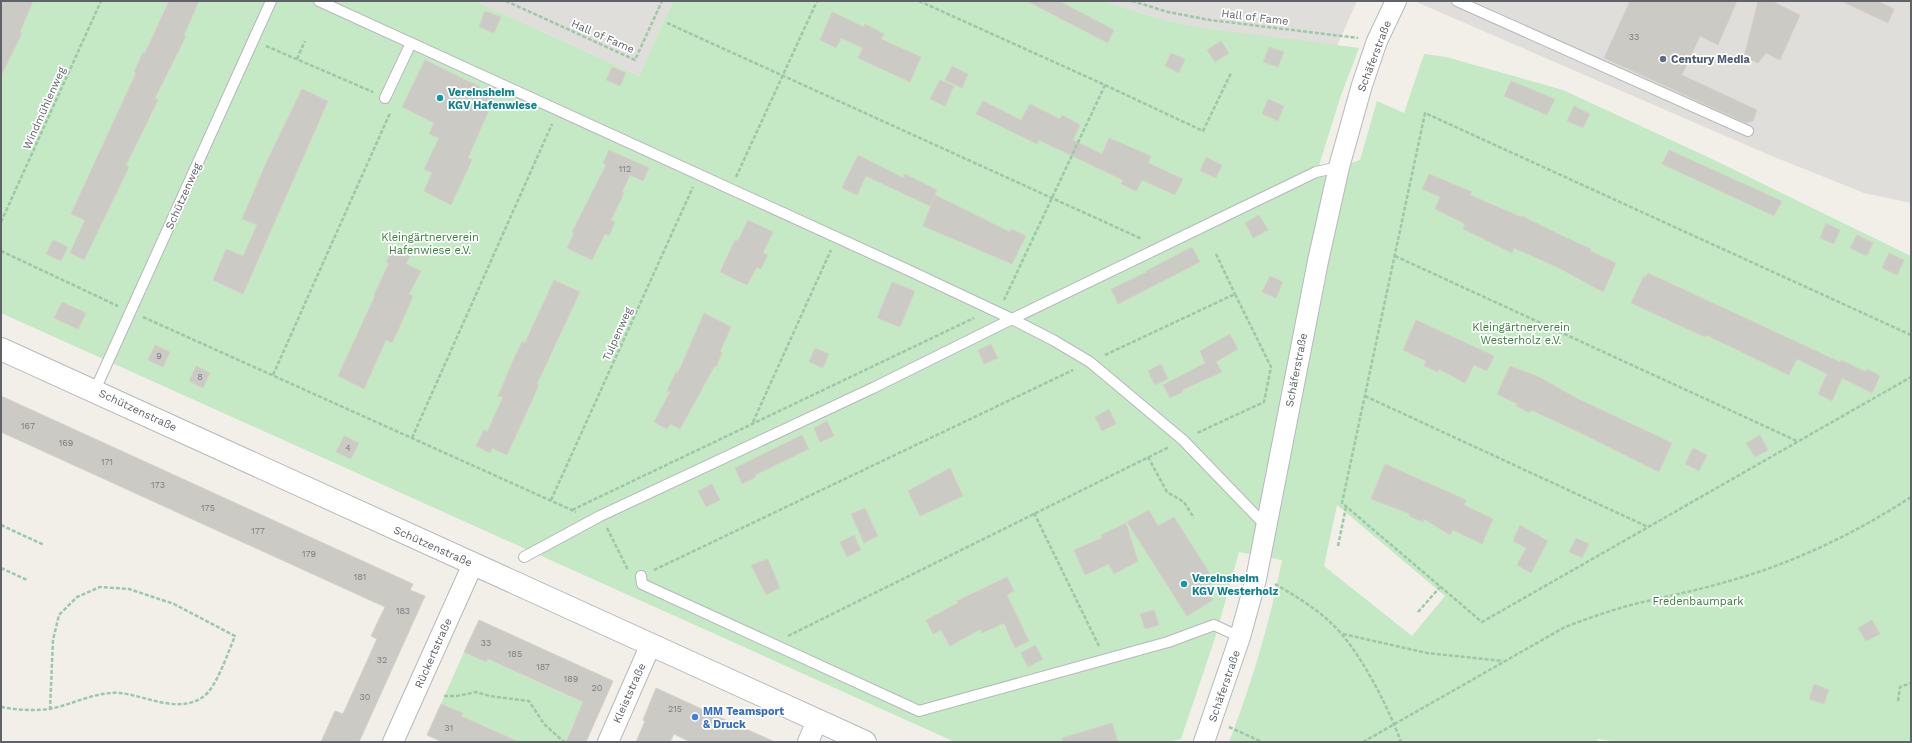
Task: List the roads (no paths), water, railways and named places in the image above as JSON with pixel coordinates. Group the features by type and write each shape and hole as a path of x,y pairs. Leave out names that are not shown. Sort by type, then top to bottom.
{"street":[{"name":"Schäferstraße","path":"1204,742 1240,637 1256,579 1315,277 1339,167 1362,85 1377,41 1396,1"},
{"name":"Schützenstraße","path":"1,349 95,390 865,742"},
{"name":"Rückertstraße","path":"394,742 473,564"},
{"name":"Kleiststraße","path":"608,742 651,644"},
{"path":"808,742 817,721"}],"lane":[{"name":"Schützenweg","path":"95,390 271,1"},
{"path":"319,1 1012,318 1090,362 1183,440 1266,526"},
{"path":"1457,1 1748,131"},
{"path":"385,98 410,43"},
{"path":"524,557 600,516 873,388 1012,318 1316,172 1339,167"},
{"path":"641,576 642,584 919,711 1168,642 1214,625 1240,637"}],"place":[{"name":"Century Media","path":"1663,59"},
{"name":"Vereinsheim KGV Hafenwiese","path":"440,98"},
{"name":"Vereinsheim KGV Westerholz","path":"1184,584"},
{"name":"MM Teamsport & Druck","path":"695,717"}],"park label":[{"name":"Kleingärtnerverein Hafenwiese e.V.","path":"430,243"},
{"name":"Kleingärtnerverein Westerholz e.V.","path":"1521,333"},
{"name":"Fredenbaumpark","path":"1698,601"}]}
